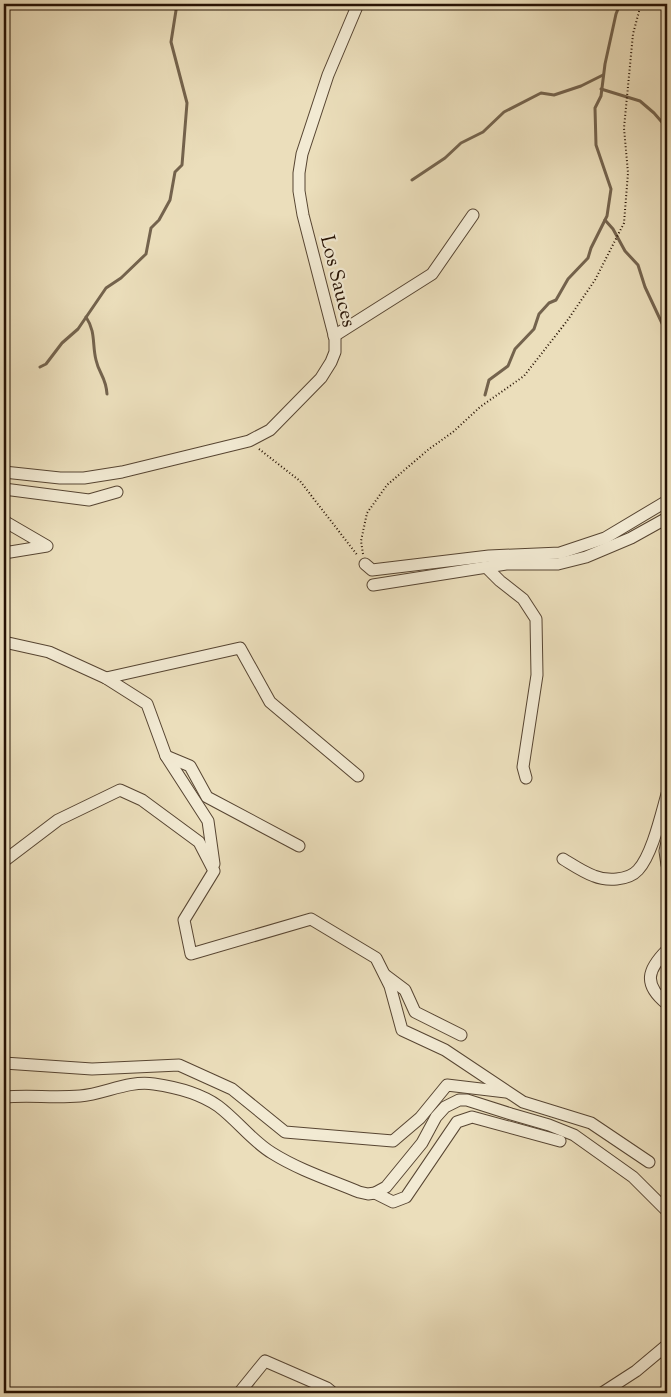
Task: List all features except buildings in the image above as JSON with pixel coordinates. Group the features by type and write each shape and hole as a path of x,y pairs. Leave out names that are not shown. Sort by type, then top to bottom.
{"street":[{"name":"Los Sauces","path":"4,472 60,478 84,478 122,472 249,441 270,430 320,378 331,362 335,352 334,336 303,215 299,191 299,173 302,154 328,75 358,4"},
{"path":"334,336 432,274 473,215"},
{"path":"4,489 89,500 117,492"},
{"path":"364,564 372,570 489,556 560,553 605,538 667,501"},
{"path":"373,585 506,564 558,564 586,557 631,538 667,518"},
{"path":"4,521 47,546 4,553"},
{"path":"486,567 523,599 536,619 536,675 522,766 526,778"},
{"path":"4,642 49,652 106,678 148,704 166,756 208,821 214,871 184,920 191,954 311,919 376,958 390,986 402,1030 445,1050 523,1102 591,1123 649,1162"},
{"path":"106,678 240,648 270,702 358,776"},
{"path":"166,756 190,766 207,797 299,846"},
{"path":"4,861 58,820 120,790 142,800 199,842 214,871"},
{"path":"563,859 594,876 606,879 625,878 632,875 638,871 648,854 667,794"},
{"path":"667,842 665,851 667,865"},
{"path":"667,950 655,962 650,976 659,997 667,1004"},
{"path":"384,974 405,990 415,1012 461,1035"},
{"path":"4,1063 92,1069 179,1065 232,1089 285,1132 393,1141 420,1118 447,1085 509,1093"},
{"path":"4,1097 79,1096 137,1084 166,1087 200,1097 215,1104 270,1152 288,1162 358,1192 368,1194 376,1193 386,1187 422,1143 436,1117 445,1107 459,1100 467,1100 549,1125 574,1135 633,1177 667,1211"},
{"path":"376,1193 393,1202 406,1197 457,1122 472,1117 560,1141"},
{"path":"602,1393 636,1371 667,1345"},
{"path":"239,1393 265,1361 327,1388 333,1393"}],"path":[{"path":"364,564 361,541 367,514 387,486 429,449 453,432 480,406 524,376 568,321 595,280 624,223 628,173 624,128 633,34 641,4"},
{"path":"249,441 300,480 364,564"}],"waterway":[{"path":"40,367 46,364 62,343 78,329 106,288 121,278 146,254 151,228 159,220 170,200 175,172 182,165 187,103 171,42 177,4"},
{"path":"485,395 489,380 508,366 515,349 534,329 539,314 549,303 556,300 568,279 588,258 607,216 611,189 596,145 595,108 601,96 605,64 620,4"},
{"path":"412,180 445,158 461,143 483,132 504,112 541,93 554,95 581,86 603,75"},
{"path":"601,89 640,101 667,128"},
{"path":"605,220 613,229 625,251 638,265 645,287 667,334"},
{"path":"86,317 93,333 96,360 107,394"}]}
